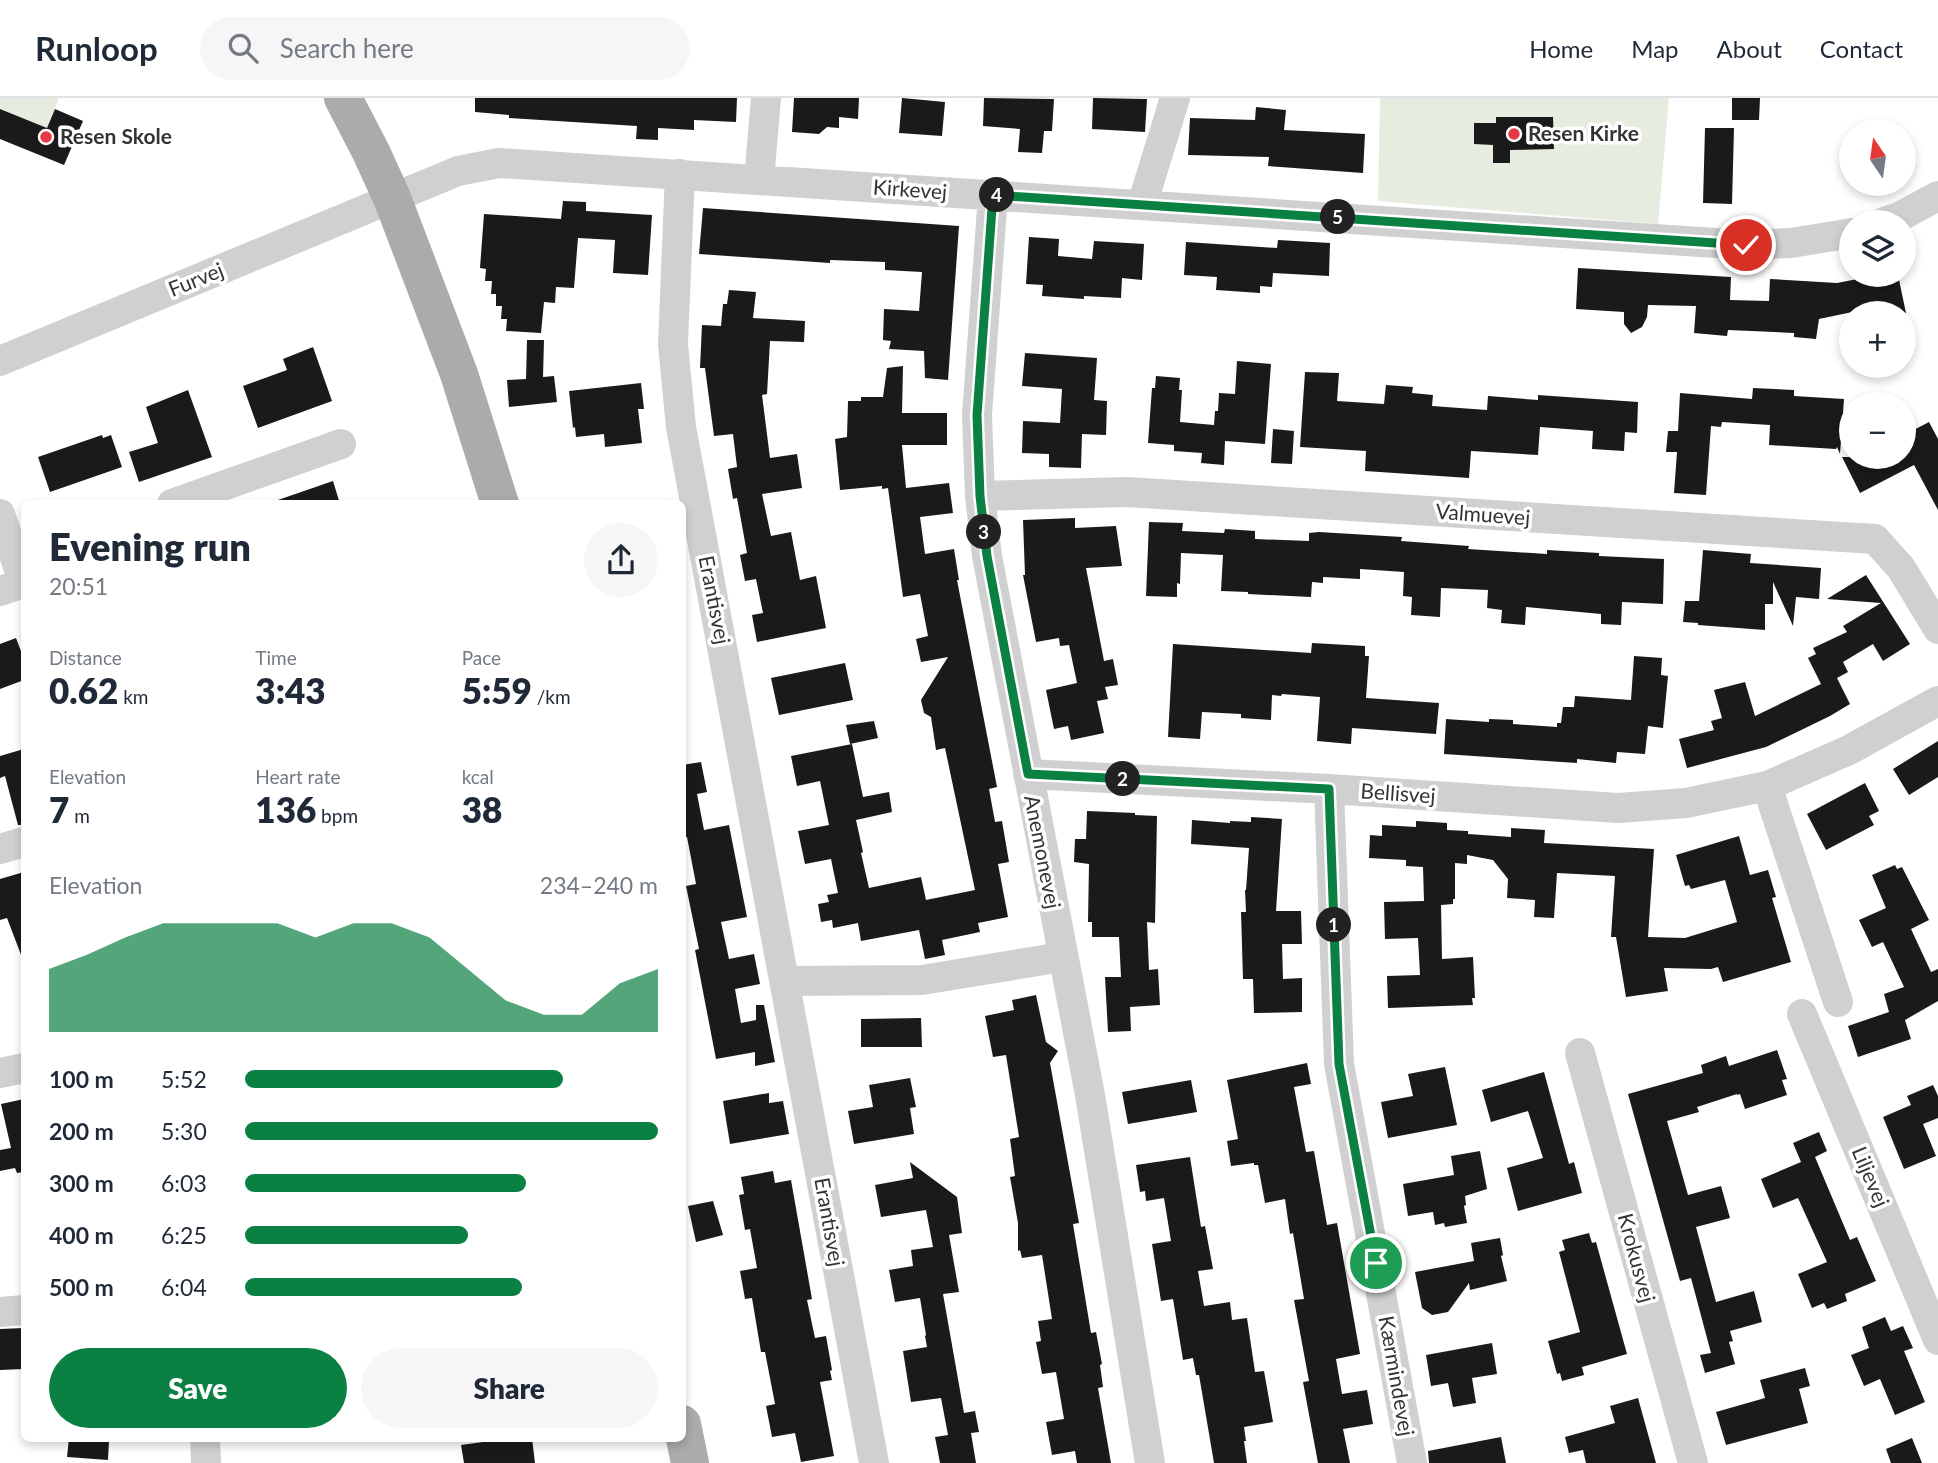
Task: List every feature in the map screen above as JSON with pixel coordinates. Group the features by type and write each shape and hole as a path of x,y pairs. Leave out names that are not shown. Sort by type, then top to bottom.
{"main road":[{"path":"343,98 392,198 459,374 499,500"},
{"path":"686,1442 690,1463"}],"street":[{"path":"759,180 766,98"},
{"path":"1142,205 1175,98"},
{"name":"Kirkevej","path":"392,198 457,171 499,163 1746,245 1791,243 1839,235"},
{"name":"Erantisvej","path":"680,174 673,344 681,427 874,1463"},
{"name":"Anemonevej","path":"993,195 977,415 980,496 987,556 1090,1095 1150,1463"},
{"path":"1912,210 1938,196"},
{"name":"Furvej","path":"0,361 392,198"},
{"path":"183,500 341,444"},
{"name":"Valmuevej","path":"980,496 1127,492 1875,539 1902,568 1938,629"},
{"path":"0,514 21,568"},
{"path":"0,591 21,572"},
{"name":"Bellisvej","path":"1028,774 1329,789 1618,808 1686,803 1767,786 1849,750 1938,701"},
{"path":"1767,786 1838,1002"},
{"name":"Kærmindevej","path":"1329,789 1339,1064 1412,1463"},
{"path":"0,849 21,843"},
{"path":"785,981 922,980 1062,957"},
{"name":"Liljevej","path":"1802,1014 1938,1340"},
{"name":"Krokusvej","path":"1580,1053 1693,1463"},
{"path":"0,1073 21,1069"},
{"path":"0,1312 21,1310"},
{"path":"205,1442 206,1463"}],"shaded area":[{"path":"0,98 59,98 47,128 0,109"},
{"path":"1380,98 1669,98 1658,224 1378,201"}],"building":[{"path":"475,98 737,98 736,122 694,120 694,130 658,128 658,140 636,139 637,126 509,118 509,115 475,112"},
{"path":"794,98 859,98 858,119 839,117 839,128 827,127 819,134 792,132"},
{"path":"902,98 945,102 942,136 899,133"},
{"path":"984,98 1054,99 1052,131 1044,131 1042,153 1018,152 1020,129 983,126"},
{"path":"1093,98 1147,99 1145,132 1092,129"},
{"path":"1732,98 1760,98 1759,120 1732,120"},
{"path":"1256,107 1286,110 1284,130 1365,134 1363,173 1268,166 1269,157 1188,155 1190,118 1255,120"},
{"name":"Resen Skole","path":"0,109 47,128 55,109 83,121 64,165 0,139"},
{"name":"Resen Kirke","path":"1496,117 1553,117 1554,149 1510,150 1510,163 1493,163 1493,145 1474,144 1474,123 1496,123"},
{"path":"1705,128 1734,128 1732,204 1703,203"},
{"path":"563,201 586,202 586,211 652,215 648,275 613,273 615,240 578,238 574,288 556,287 555,303 544,302 541,333 506,331 507,319 501,319 502,306 496,306 496,294 491,294 492,281 485,281 486,269 480,268 484,214 561,219"},
{"path":"703,208 959,226 948,380 925,378 924,351 889,349 891,341 883,340 884,309 919,311 922,272 885,270 885,262 830,260 830,263 699,254"},
{"path":"1029,237 1059,239 1058,256 1092,259 1094,241 1144,244 1142,280 1122,278 1121,298 1042,296 1043,285 1026,284"},
{"path":"1278,240 1330,243 1329,276 1273,273 1272,287 1260,286 1260,293 1216,290 1217,277 1184,275 1186,242 1277,248"},
{"path":"1578,268 1731,277 1730,300 1769,301 1770,279 1839,283 1839,287 1901,287 1903,301 1839,301 1839,315 1819,319 1816,339 1794,337 1794,333 1728,330 1727,336 1694,333 1696,306 1648,305 1647,317 1642,327 1631,333 1624,324 1624,312 1576,309"},
{"path":"729,290 756,292 753,318 805,321 804,342 770,341 767,394 762,395 770,458 797,454 802,488 762,494 771,536 791,532 800,580 816,576 826,628 757,642 752,615 763,613 756,579 745,581 740,555 747,553 737,498 733,499 728,469 737,467 733,434 714,436 705,368 700,368 702,325 721,326 723,304 727,304"},
{"path":"527,340 544,340 543,377 554,376 557,402 509,407 507,380 526,379"},
{"path":"313,347 332,401 258,428 243,386 287,370 283,359"},
{"path":"1025,353 1097,358 1094,400 1107,401 1106,435 1082,434 1081,468 1049,467 1049,454 1022,453 1023,421 1060,423 1062,389 1022,386"},
{"path":"1237,361 1271,364 1265,444 1225,441 1224,465 1201,463 1202,453 1174,451 1174,445 1148,443 1152,388 1155,388 1156,376 1180,378 1180,422 1214,425 1219,393 1235,394"},
{"path":"903,366 902,413 947,413 947,445 902,445 906,488 949,483 953,513 920,517 925,554 954,549 957,580 997,787 989,789 995,822 1002,821 1009,862 998,864 1008,917 978,923 980,932 942,940 945,955 925,959 919,930 861,941 858,923 833,928 832,920 821,922 818,904 829,902 827,895 838,893 831,859 805,864 798,831 829,825 820,781 797,786 791,756 852,744 863,797 889,792 892,812 856,820 869,888 921,877 926,900 975,890 945,748 936,750 931,717 924,713 921,700 948,657 921,662 916,639 928,636 920,594 903,597 888,488 882,489 882,486 840,490 835,439 847,437 848,401 861,401 861,397 883,397 887,368"},
{"path":"1305,372 1339,373 1337,401 1384,404 1386,385 1413,387 1412,393 1433,395 1432,406 1487,410 1488,396 1538,400 1538,395 1638,402 1637,433 1625,432 1624,451 1592,449 1593,431 1540,427 1538,455 1471,451 1469,478 1365,471 1366,451 1300,447"},
{"path":"641,383 644,409 638,409 642,443 605,447 604,434 576,437 569,391"},
{"path":"1753,388 1794,390 1794,396 1839,399 1839,452 1837,447 1769,445 1770,425 1722,422 1721,427 1711,426 1706,495 1674,493 1677,452 1666,452 1668,431 1678,431 1680,393 1752,399"},
{"path":"188,390 212,457 139,482 129,452 158,443 146,407"},
{"path":"1929,422 1938,439 1938,510 1916,469 1916,429"},
{"path":"1273,429 1294,431 1292,464 1271,463"},
{"path":"102,435 103,438 111,435 122,467 50,492 38,457"},
{"path":"1848,469 1906,469 1860,493"},
{"path":"333,481 339,500 278,500"},
{"path":"1075,518 1075,528 1116,526 1122,566 1086,568 1104,661 1113,659 1118,685 1105,687 1108,699 1097,701 1104,733 1071,740 1068,726 1054,729 1046,690 1077,683 1069,645 1060,646 1059,638 1036,642 1023,575 1023,520"},
{"path":"1149,522 1183,523 1182,531 1255,531 1255,539 1309,541 1309,533 1319,532 1402,537 1401,541 1469,546 1468,549 1547,554 1547,550 1664,559 1663,604 1622,602 1621,625 1601,624 1601,614 1526,607 1525,625 1501,623 1502,610 1487,608 1488,590 1441,588 1440,617 1411,615 1412,597 1403,596 1404,572 1360,569 1360,579 1323,577 1323,583 1312,582 1311,597 1248,594 1221,591 1223,555 1181,553 1177,597 1146,596"},
{"path":"1703,550 1751,554 1750,563 1821,568 1819,599 1796,597 1793,626 1773,582 1773,604 1765,604 1765,630 1683,622 1685,601 1699,601"},
{"path":"1866,575 1910,644 1883,661 1873,644 1843,662 1848,672 1837,678 1850,704 1830,716 1766,747 1687,768 1679,739 1714,730 1711,721 1722,718 1714,690 1745,682 1755,716 1821,684 1808,658 1816,654 1813,648 1847,632 1843,626 1881,603 1827,599"},
{"path":"16,638 21,651 21,681 0,689 0,644"},
{"path":"1312,643 1365,646 1365,656 1369,656 1366,698 1439,703 1436,734 1352,728 1351,744 1317,741 1320,697 1282,694 1272,695 1271,720 1241,718 1241,714 1202,712 1200,739 1168,737 1173,644 1311,653"},
{"path":"1634,656 1662,658 1661,675 1668,676 1663,728 1648,726 1645,754 1617,752 1616,763 1577,759 1577,763 1444,754 1446,719 1489,722 1489,719 1513,720 1513,724 1557,727 1557,723 1561,723 1563,707 1574,707 1575,696 1631,700"},
{"path":"845,663 853,700 779,715 771,678"},
{"path":"874,721 878,738 850,744 846,725"},
{"path":"1938,741 1938,777 1909,795 1893,769"},
{"path":"21,750 21,825 18,825 5,776 0,778 0,756"},
{"path":"701,762 707,792 697,794 704,830 729,825 747,917 721,922 729,959 754,954 760,984 735,989 741,1023 756,1020 756,1005 764,1005 775,1062 755,1066 755,1052 716,1059 686,886 696,884 686,837 686,764"},
{"path":"1865,783 1879,811 1869,816 1874,825 1826,850 1807,814"},
{"path":"1087,811 1157,816 1155,923 1147,922 1149,970 1158,969 1160,1005 1130,1007 1131,1031 1108,1032 1105,977 1121,977 1119,937 1092,937 1092,922 1088,922 1089,864 1074,862 1075,839 1086,839"},
{"path":"1251,817 1282,819 1276,911 1301,911 1302,944 1282,944 1283,979 1302,978 1302,1012 1254,1013 1253,979 1243,979 1241,912 1246,912 1249,848 1191,844 1192,820 1251,822"},
{"path":"1416,821 1447,823 1447,830 1468,831 1468,834 1511,837 1511,828 1545,830 1544,843 1654,849 1648,937 1685,938 1737,922 1725,880 1691,889 1689,885 1685,886 1676,855 1739,836 1750,875 1768,870 1776,897 1772,898 1791,962 1723,982 1718,967 1664,968 1668,991 1626,997 1616,937 1611,937 1615,876 1557,873 1554,918 1534,917 1535,900 1507,898 1508,879 1493,860 1467,855 1467,864 1455,863 1453,904 1441,905 1442,959 1473,957 1473,1005 1388,1008 1387,976 1420,975 1418,938 1385,939 1384,902 1424,901 1423,867 1406,866 1406,860 1369,858 1370,835 1382,836 1382,825 1416,827"},
{"path":"1895,865 1897,869 1902,867 1929,920 1911,929 1931,972 1938,969 1938,1001 1905,1020 1911,1039 1858,1057 1848,1026 1889,1012 1884,994 1904,987 1883,942 1872,947 1859,920 1886,908 1872,875"},
{"path":"21,873 21,955 7,918 0,920 0,879"},
{"path":"1036,995 1046,1042 1058,1051 1050,1063 1079,1223 1073,1224 1091,1333 1096,1332 1102,1364 1103,1387 1098,1388 1111,1463 1077,1463 1075,1451 1052,1455 1046,1422 1064,1419 1056,1372 1042,1374 1036,1342 1041,1341 1038,1321 1052,1319 1042,1255 1022,1258 1020,1250 1018,1251 1018,1223 1010,1177 1015,1176 1010,1139 1019,1137 1006,1055 993,1057 985,1016 1014,1010 1012,1000"},
{"path":"921,1018 922,1047 861,1047 861,1019"},
{"path":"1777,1050 1787,1079 1782,1080 1787,1095 1745,1109 1740,1094 1737,1094 1697,1107 1699,1112 1667,1121 1688,1195 1721,1186 1730,1218 1696,1227 1716,1302 1754,1291 1762,1322 1730,1331 1733,1341 1729,1342 1735,1364 1705,1373 1700,1355 1711,1353 1691,1278 1680,1281 1628,1094 1703,1073 1701,1065 1726,1056 1729,1066"},
{"path":"1307,1063 1311,1084 1294,1087 1306,1152 1314,1151 1327,1225 1337,1223 1360,1354 1336,1359 1342,1394 1367,1390 1373,1424 1343,1429 1350,1463 1318,1463 1303,1382 1309,1381 1294,1300 1304,1299 1285,1199 1265,1203 1258,1165 1254,1163 1231,1166 1227,1141 1238,1139 1227,1080"},
{"path":"1445,1067 1457,1125 1388,1138 1381,1102 1413,1096 1408,1074"},
{"path":"1544,1072 1569,1164 1574,1162 1582,1193 1518,1211 1507,1168 1543,1158 1528,1111 1491,1122 1482,1090"},
{"path":"910,1078 916,1107 910,1108 914,1134 854,1144 848,1111 873,1107 869,1085"},
{"path":"1191,1080 1197,1112 1128,1124 1122,1092"},
{"path":"1933,1085 1938,1096 1938,1118 1923,1124 1936,1156 1904,1169 1883,1117 1911,1105 1907,1096"},
{"path":"769,1093 769,1103 783,1101 789,1134 730,1144 723,1101"},
{"path":"21,1100 21,1172 17,1173 15,1168 0,1171 0,1150 11,1148 1,1104"},
{"path":"1819,1132 1827,1151 1815,1157 1850,1240 1857,1237 1876,1281 1845,1294 1847,1301 1827,1309 1824,1303 1812,1308 1798,1274 1827,1262 1798,1198 1773,1208 1761,1179 1801,1162 1793,1143"},
{"path":"1480,1151 1487,1189 1465,1196 1467,1223 1445,1227 1444,1223 1435,1225 1433,1212 1408,1216 1403,1184 1454,1175 1451,1156"},
{"path":"1190,1157 1201,1227 1205,1226 1213,1269 1198,1271 1204,1306 1230,1302 1232,1320 1247,1318 1255,1372 1264,1371 1273,1422 1244,1427 1247,1463 1214,1463 1199,1375 1196,1375 1193,1358 1183,1360 1173,1299 1161,1301 1152,1244 1171,1241 1164,1198 1146,1201 1145,1191 1140,1192 1136,1165"},
{"path":"910,1162 957,1197 962,1233 949,1235 959,1292 943,1294 964,1413 975,1411 979,1432 971,1433 976,1463 940,1463 935,1437 948,1435 941,1398 911,1402 903,1351 927,1347 920,1298 895,1302 889,1270 913,1266 911,1250 933,1247 926,1210 881,1217 875,1185 913,1178"},
{"path":"773,1171 775,1183 791,1180 812,1299 807,1300 815,1338 826,1336 832,1370 832,1380 820,1382 834,1456 801,1462 795,1433 772,1437 766,1406 775,1404 765,1352 761,1352 752,1298 745,1299 740,1271 757,1268 750,1229 745,1230 739,1195 744,1194 741,1177"},
{"path":"713,1201 723,1235 696,1242 688,1206"},
{"path":"1589,1233 1592,1243 1596,1242 1627,1354 1582,1367 1584,1375 1562,1381 1560,1373 1557,1374 1548,1341 1580,1332 1559,1252 1565,1250 1562,1240"},
{"path":"1500,1238 1507,1281 1470,1290 1469,1283 1448,1312 1432,1315 1422,1308 1415,1272 1474,1261 1471,1243"},
{"path":"1885,1317 1891,1331 1903,1326 1913,1348 1904,1351 1925,1402 1895,1415 1880,1379 1864,1386 1851,1355 1869,1348 1862,1327"},
{"path":"21,1328 21,1369 0,1370 0,1329"},
{"path":"1492,1343 1497,1374 1472,1378 1476,1403 1453,1407 1448,1383 1431,1386 1426,1355"},
{"path":"1805,1368 1810,1386 1799,1389 1808,1423 1726,1445 1716,1412 1765,1398 1760,1380"},
{"path":"1638,1398 1656,1463 1586,1463 1583,1450 1569,1453 1565,1437 1615,1423 1610,1406"},
{"path":"1501,1437 1506,1463 1429,1463 1428,1451"},
{"path":"1912,1438 1922,1463 1891,1463 1886,1449"},
{"path":"69,1442 109,1442 108,1460 67,1457"},
{"path":"532,1442 535,1463 464,1463 461,1445"}],"place":[{"name":"Resen Kirke","path":"1514,134"},
{"name":"Resen Skole","path":"46,137"}],"route":[{"path":"1376,1263 1339,1064 1329,789 1028,774 987,556 980,496 977,415 993,195 1746,245"}]}
